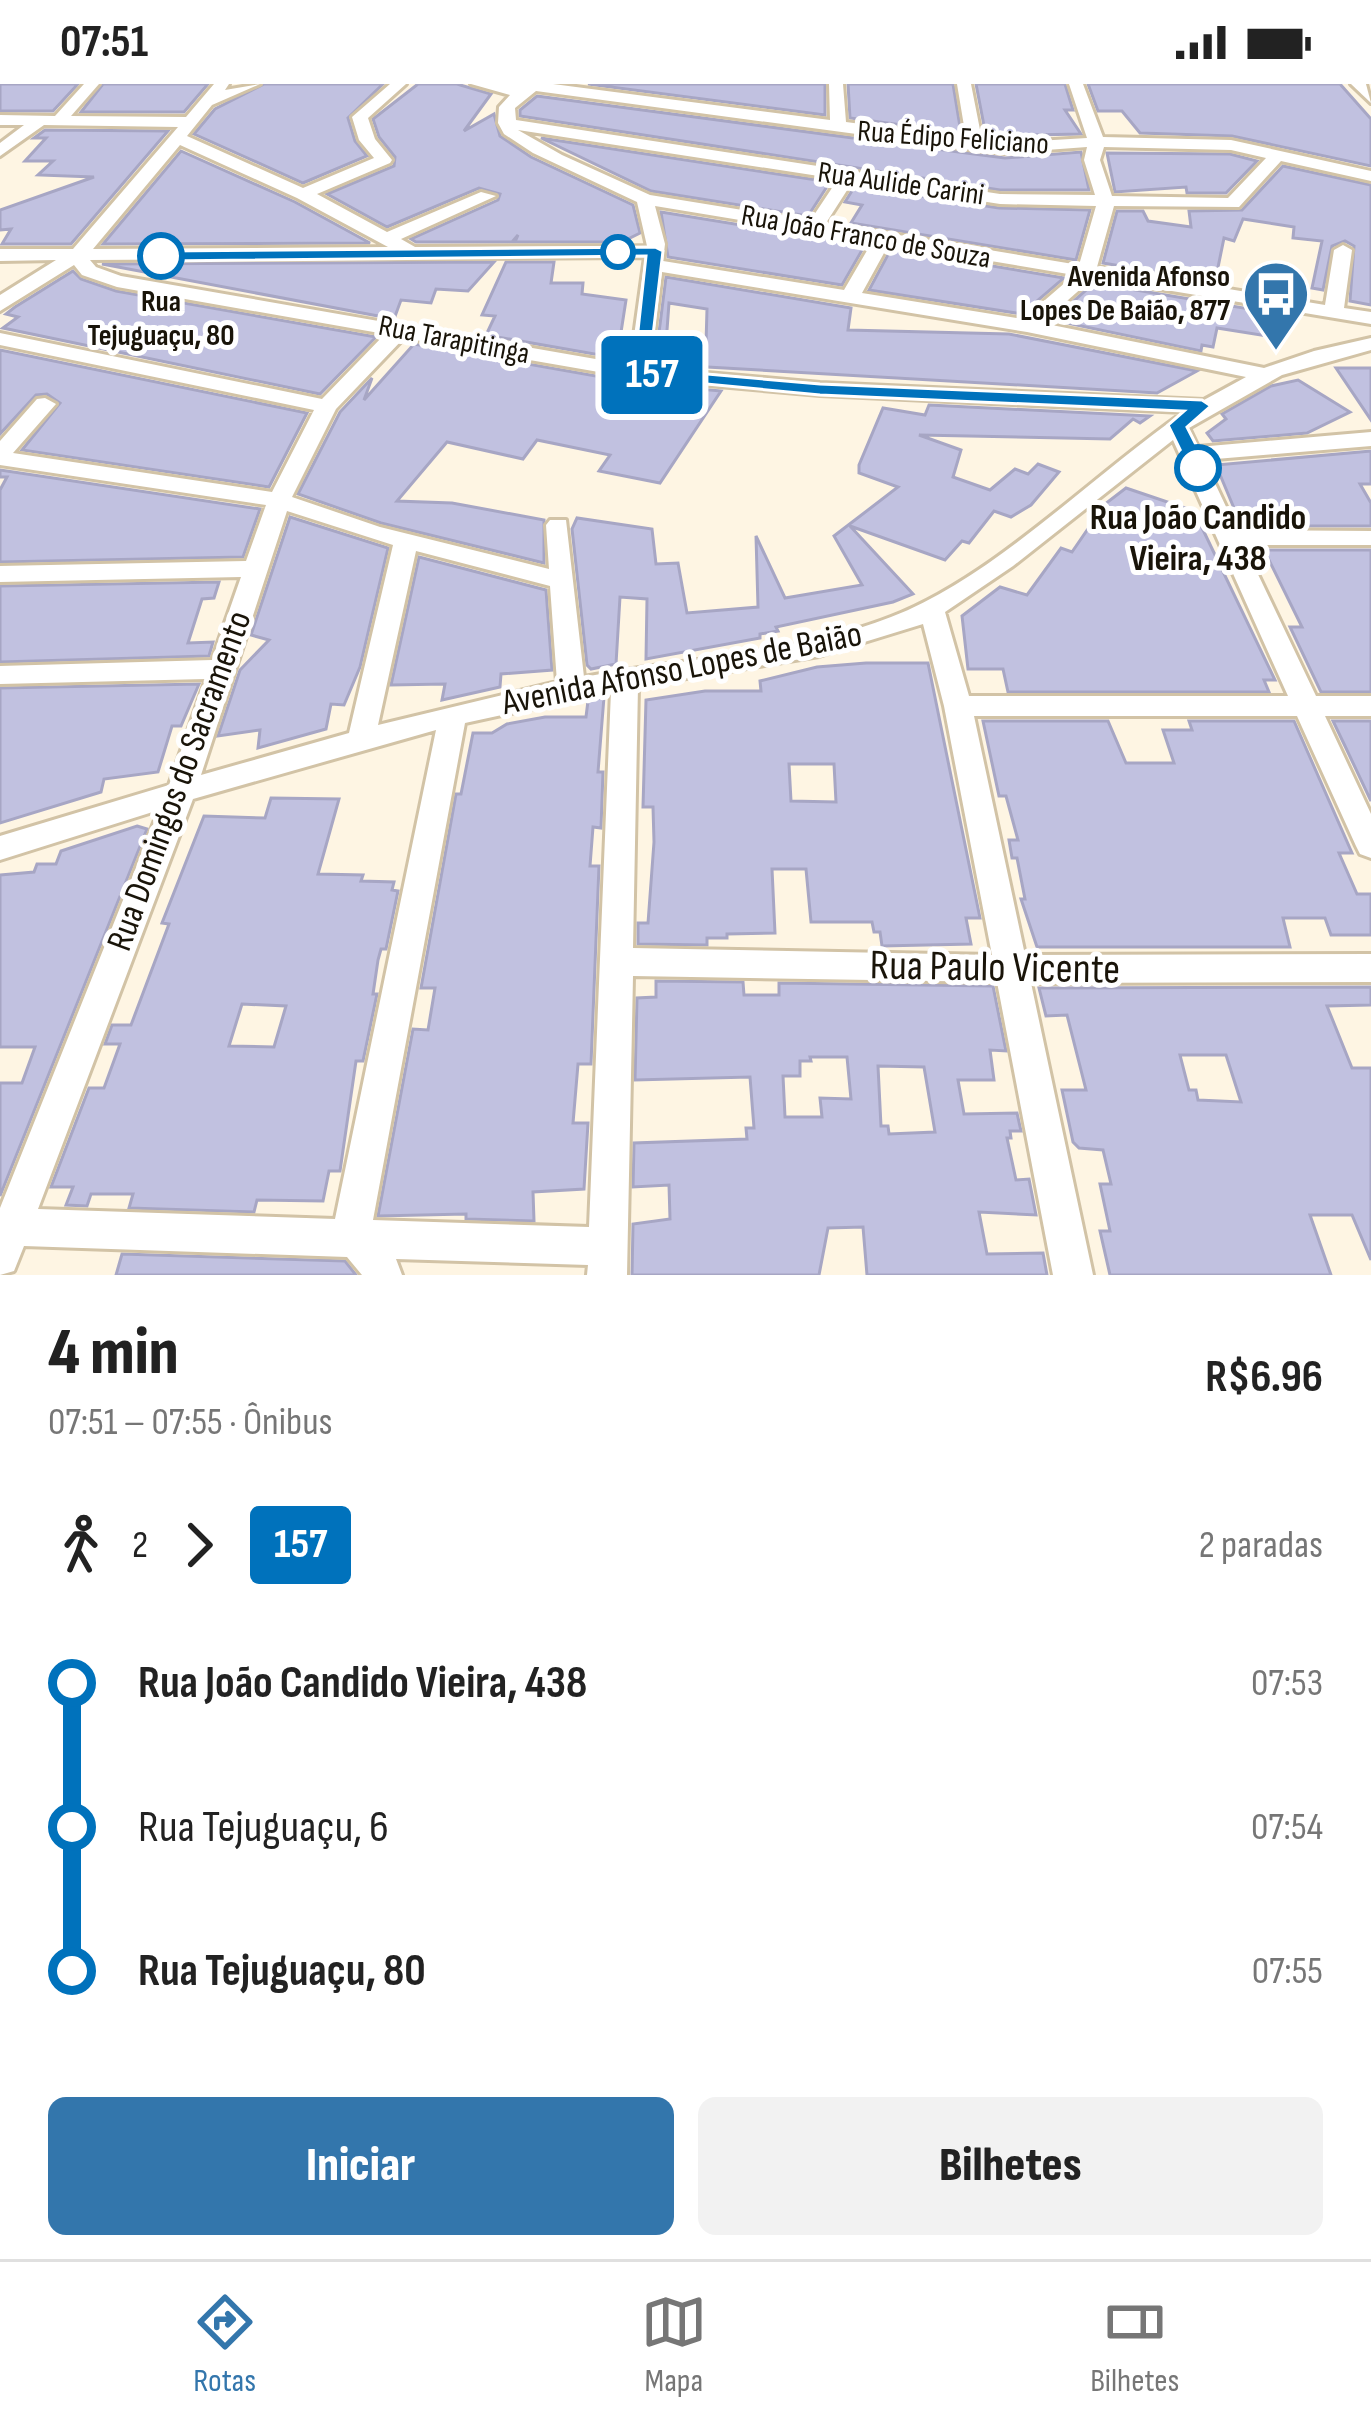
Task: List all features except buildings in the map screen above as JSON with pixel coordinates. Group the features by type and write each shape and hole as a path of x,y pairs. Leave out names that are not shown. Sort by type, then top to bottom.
{"street":[{"path":"0,151 52,118 92,84"},
{"path":"0,305 20,287 76,256 222,84"},
{"path":"207,102 253,84"},
{"path":"303,194 384,160 367,140 360,117 399,84"},
{"name":"Rua Édipo Feliciano","path":"478,84 531,87 720,134 838,128 975,145 1196,142 1278,154 1371,176"},
{"path":"836,84 838,128"},
{"path":"964,84 975,145"},
{"path":"1027,326 1086,274 1106,202 1092,160 1097,142 1076,84"},
{"path":"1358,84 1371,98"},
{"path":"506,123 507,107 531,87"},
{"path":"0,120 52,118 183,130 415,254"},
{"name":"Rua Aulide Carini","path":"506,123 720,134 848,177 1000,199 1233,202 1278,154"},
{"name":"Rua João Franco de Souza","path":"506,123 522,141 645,200 1371,318"},
{"path":"814,228 848,177"},
{"path":"388,238 487,196"},
{"path":"639,373 655,258 655,229 645,200"},
{"path":"851,295 882,240"},
{"path":"1334,312 1343,250"},
{"path":"0,256 655,258 1262,374"},
{"name":"Rua Tarapitinga","path":"76,256 89,271 117,281 639,373 820,389 1202,406"},
{"name":"Rua Domingos do Sacramento","path":"6,1242 181,792 279,500 327,406 400,330"},
{"path":"0,339 327,406"},
{"name":"Avenida Afonso Lopes de Baião","path":"0,848 453,715 832,643 903,622 991,572 1202,406 1262,374 1312,355 1371,344"},
{"path":"0,456 45,404"},
{"path":"1177,425 1371,846"},
{"path":"1134,459 1196,463 1371,439"},
{"path":"0,456 279,500 406,540 563,580"},
{"path":"558,524 571,689"},
{"path":"1229,537 1371,538"},
{"path":"362,740 406,540"},
{"path":"0,574 255,569"},
{"path":"932,607 958,706 1073,1275"},
{"path":"0,675 221,668"},
{"path":"6,1242 351,1236 607,1261 625,679"},
{"path":"958,706 1371,706"},
{"path":"351,1236 453,715"},
{"name":"Rua Paulo Vicente","path":"618,962 1012,969 1371,968"},
{"path":"351,1236 376,1257 382,1275"}],"bus line":[{"name":"157","path":"161,256 655,251 639,373 820,389 1202,406 1177,425 1198,468"}],"place":[{"name":"Rua Tejuguaçu, 80","path":"161,256"},
{"name":"Avenida Afonso Lopes De Baião, 877","path":"1276,353"},
{"name":"Rua João Candido Vieira, 438","path":"1198,468"}]}
